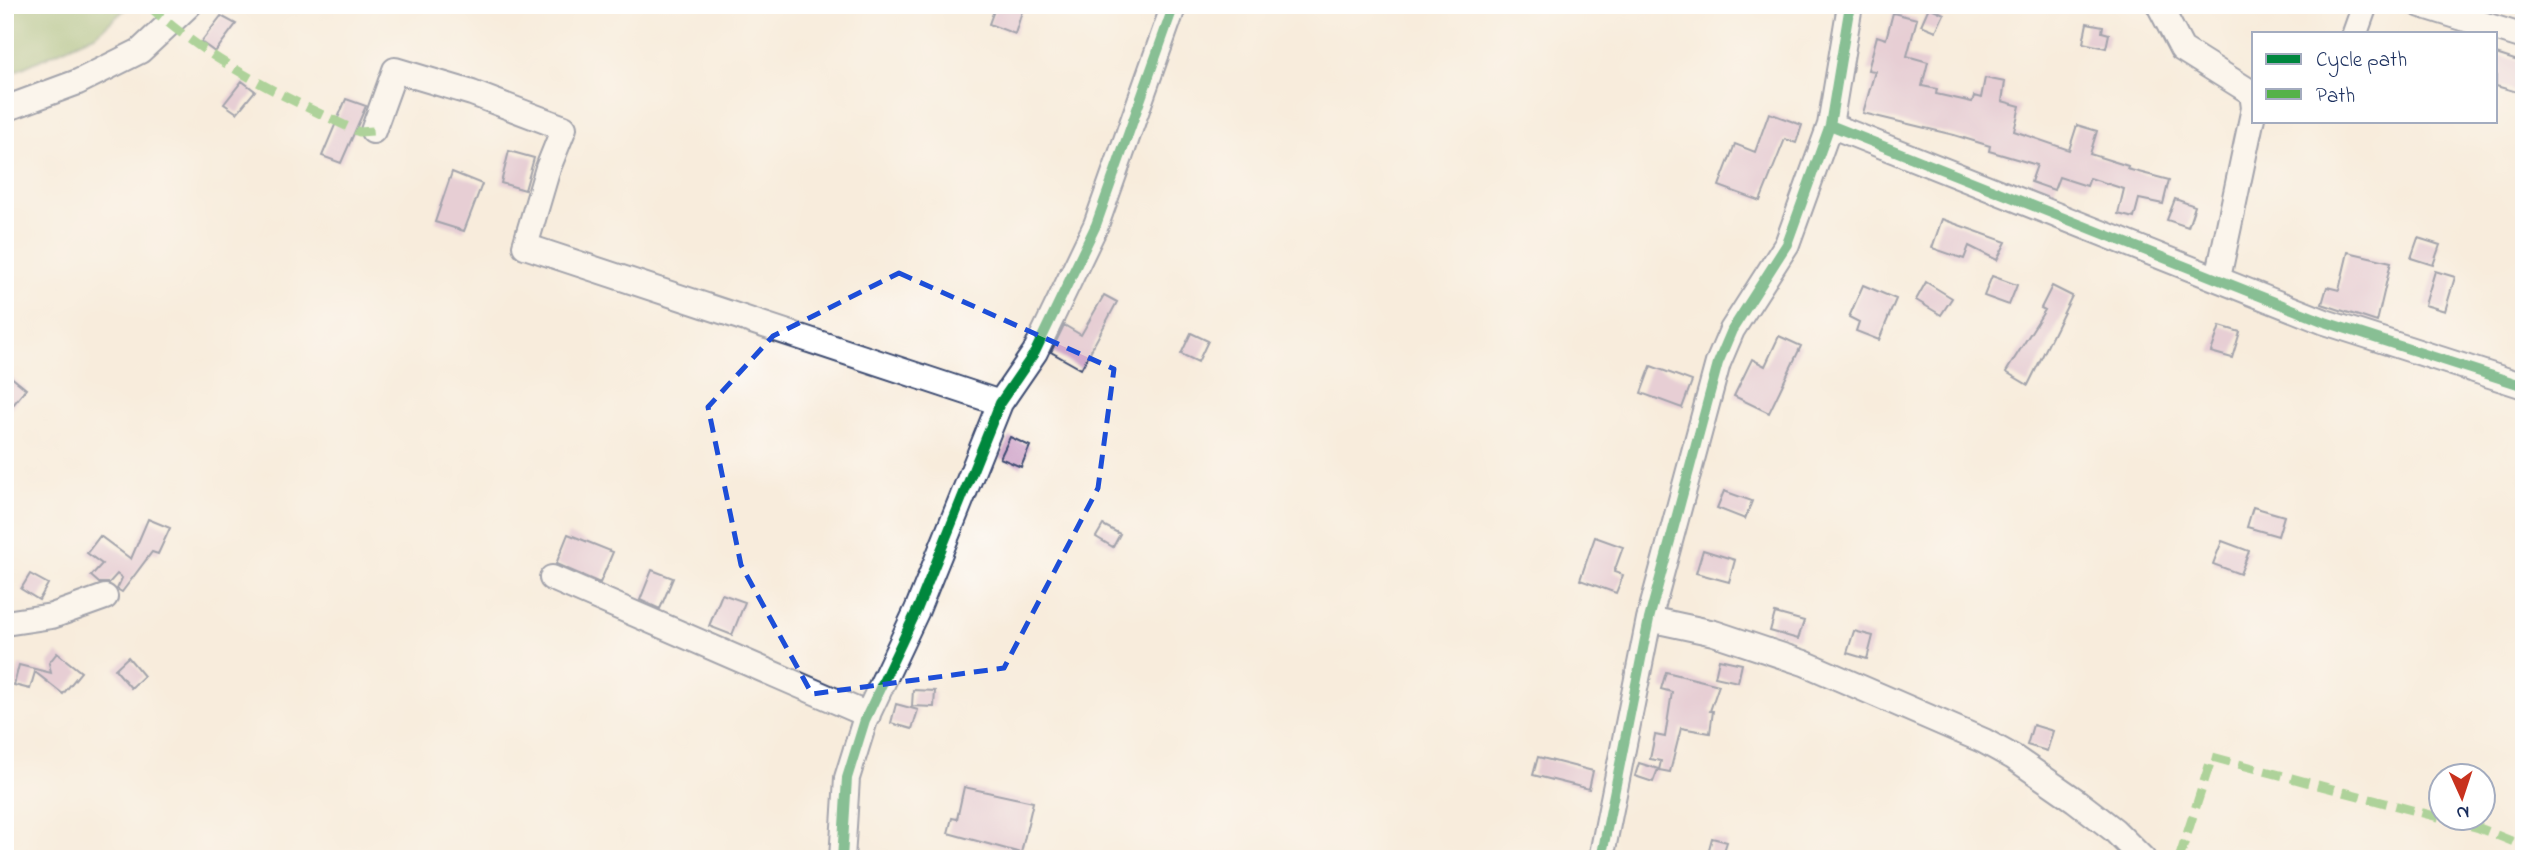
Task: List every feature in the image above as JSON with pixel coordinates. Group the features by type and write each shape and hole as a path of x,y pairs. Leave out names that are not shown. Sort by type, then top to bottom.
{"street":[{"path":"5,109 78,82 140,51 188,5"},
{"path":"842,859 847,778 868,715 917,610 1000,403 1035,352 1096,225 1174,5"},
{"path":"1601,859 1649,619 1723,349 1787,244 1830,125 1850,5"},
{"path":"2159,5 2182,49 2252,93"},
{"path":"2355,32 2365,5"},
{"path":"2421,5 2524,37"},
{"path":"373,131 395,70 472,93 564,128 548,167 525,247 1000,403"},
{"path":"2218,278 2252,117"},
{"path":"1830,125 2325,322 2524,386"},
{"path":"552,578 868,715"},
{"path":"5,623 52,616 105,597"},
{"path":"1649,619 1714,633 1804,663 1983,741 2013,757 2076,800 2143,859"}],"highlighted area":[{"path":"899,273 1114,369 1098,488 1004,668 812,694 741,565 708,407 773,336"}],"green space":[{"path":"5,5 130,5 97,34 5,76"}],"building":[{"path":"996,5 1024,5 1015,34 989,24"},
{"path":"1929,7 1944,14 1936,31 1921,25"},
{"path":"1893,13 1917,19 1907,56 1928,62 1922,86 1937,89 1936,94 1972,102 1974,96 1981,98 1985,78 2005,82 2002,101 2020,106 2014,131 2069,150 2077,125 2097,131 2090,154 2128,166 2127,169 2169,180 2163,204 2139,199 2134,218 2118,214 2124,189 2090,178 2087,186 2059,177 2054,190 2031,182 2037,165 1989,151 1990,146 1863,113 1875,71 1868,70 1877,36 1886,39"},
{"path":"221,16 236,24 215,52 201,42"},
{"path":"2087,23 2103,26 2102,32 2109,34 2106,48 2083,43"},
{"path":"2498,55 2524,63 2524,94 2498,87"},
{"path":"242,81 255,91 237,113 224,104"},
{"path":"346,99 366,106 341,163 322,156"},
{"path":"1769,113 1802,125 1796,143 1785,139 1760,201 1719,186 1735,144 1755,152"},
{"path":"509,151 534,158 525,190 501,183"},
{"path":"452,172 482,184 464,231 435,222"},
{"path":"2175,199 2195,206 2188,227 2167,220"},
{"path":"1942,219 2006,242 1997,260 1969,246 1964,259 1932,248"},
{"path":"2418,238 2440,245 2433,265 2411,258"},
{"path":"2348,252 2391,262 2377,322 2322,304 2327,287 2339,290"},
{"path":"2435,271 2455,277 2445,311 2425,305"},
{"path":"1992,276 2017,285 2009,305 1984,296"},
{"path":"1926,282 1952,298 1941,315 1916,300"},
{"path":"1863,285 1896,299 1879,340 1856,331 1859,322 1849,317"},
{"path":"2052,286 2072,296 2028,385 2006,372 2045,310 2041,308"},
{"path":"1104,295 1117,302 1081,369 1051,352 1064,325 1081,335"},
{"path":"2220,326 2240,332 2232,358 2211,352"},
{"path":"1191,333 1208,341 1198,362 1181,354"},
{"path":"1779,336 1801,346 1769,413 1734,396 1752,359 1765,366"},
{"path":"1651,366 1692,381 1682,408 1641,393"},
{"path":"5,372 26,389 5,415"},
{"path":"1010,437 1030,446 1021,467 1000,458"},
{"path":"1724,491 1752,501 1745,519 1717,508"},
{"path":"2253,507 2284,516 2278,536 2247,527"},
{"path":"148,519 170,528 158,554 152,552 122,592 117,589 122,578 117,574 109,583 99,583 91,576 102,564 87,553 100,536 131,559"},
{"path":"1103,525 1120,534 1113,547 1096,537"},
{"path":"568,534 613,552 600,583 556,564"},
{"path":"1595,537 1623,547 1614,572 1623,575 1616,593 1580,580"},
{"path":"2222,541 2249,551 2240,574 2213,564"},
{"path":"1703,550 1735,560 1729,582 1696,573"},
{"path":"652,570 673,578 660,609 640,600"},
{"path":"30,574 48,584 39,600 21,589"},
{"path":"722,594 745,602 732,635 709,626"},
{"path":"1775,613 1804,621 1798,639 1770,631"},
{"path":"1854,631 1873,636 1867,659 1847,653"},
{"path":"57,653 81,672 63,694 35,672 30,689 14,685 19,665 51,673 49,663"},
{"path":"128,657 144,676 131,688 115,669"},
{"path":"1719,659 1742,664 1738,682 1715,677"},
{"path":"1666,672 1719,685 1710,711 1713,711 1710,733 1681,728 1670,772 1659,770 1661,761 1650,759 1655,735 1665,737 1672,692 1661,689"},
{"path":"913,690 935,691 934,707 912,706"},
{"path":"896,704 918,710 912,729 891,723"},
{"path":"2033,725 2053,731 2047,751 2027,745"},
{"path":"1538,757 1593,771 1589,789 1533,775"},
{"path":"1639,763 1658,769 1653,782 1635,776"},
{"path":"964,787 1033,802 1021,853 948,833 952,818 957,819"},
{"path":"1712,838 1727,842 1722,857 1708,853"}],"marked path":[{"path":"148,5 196,44 248,77 359,132 373,131"},
{"path":"2179,859 2212,757 2428,814"},
{"path":"2489,832 2524,846"}],"cycle path":[{"path":"842,859 847,778 865,720 917,610 1000,403 1035,352 1096,225 1174,5"},
{"path":"1601,859 1649,619 1718,363 1732,330 1787,244 1830,125 1850,5"},
{"path":"1830,125 2325,322 2524,386"}]}
